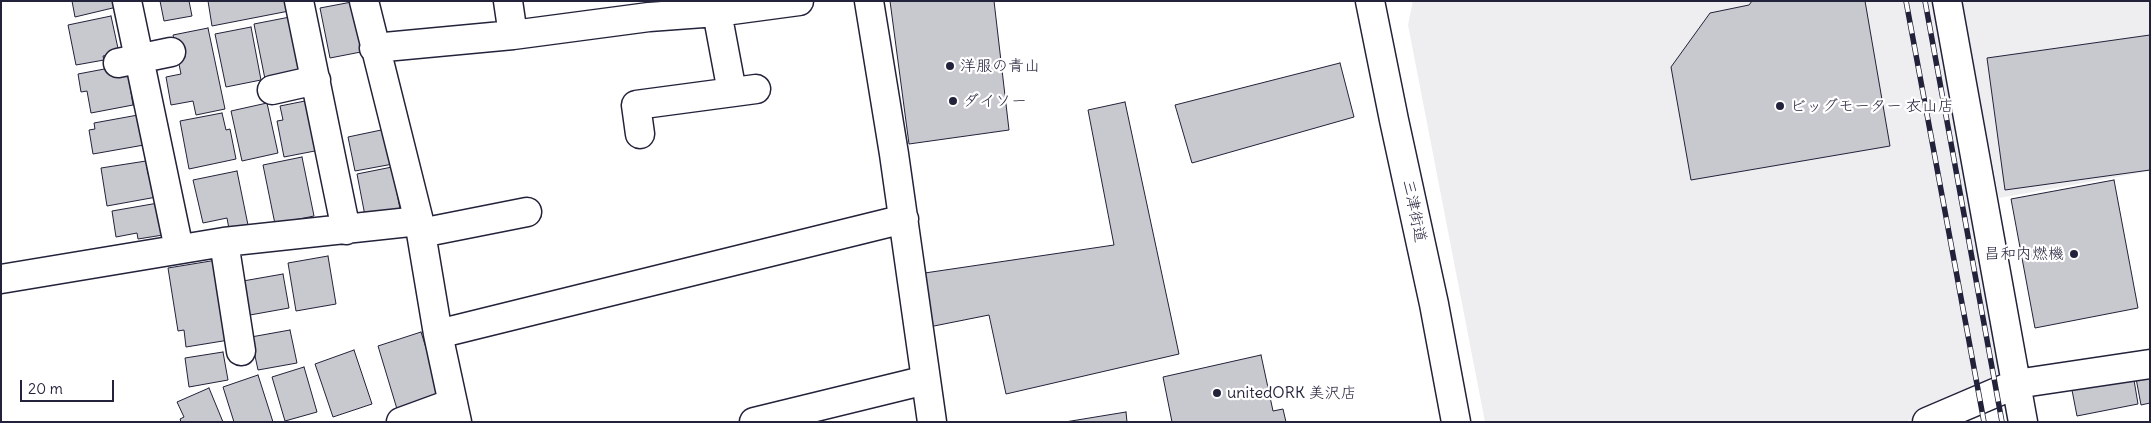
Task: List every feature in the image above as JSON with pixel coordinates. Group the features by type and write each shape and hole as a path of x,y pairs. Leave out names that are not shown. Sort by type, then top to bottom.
{"street":[{"path":"127,1 128,61 179,249"},
{"path":"299,1 346,230"},
{"path":"364,1 374,48 420,227 438,334 455,412 401,422"},
{"path":"508,1 513,34"},
{"path":"870,1 904,219 932,422"},
{"name":"三津街道","path":"1370,1 1434,304 1456,422"},
{"path":"1947,1 2023,422"},
{"path":"374,48 513,34 648,9 717,12 792,2"},
{"path":"640,134 636,105 744,91 717,12"},
{"path":"128,61 171,52"},
{"path":"272,90 316,80"},
{"path":"1,279 224,242 346,230 420,227 527,212"},
{"path":"438,334 904,219"},
{"path":"224,242 242,350"},
{"path":"1927,422 2016,384 2150,364"},
{"path":"754,422 926,380"}],"shaded area":[{"path":"1413,1 1933,1 2003,385 1905,422 1485,422 1408,25"},
{"path":"1962,1 2150,1 2150,171 1999,198"}],"building":[{"path":"72,1 120,1 121,6 75,17"},
{"path":"160,1 189,1 192,16 164,21"},
{"path":"208,1 287,1 289,11 212,26"},
{"path":"357,1 366,51 330,58 320,8"},
{"name":"洋服の青山","path":"890,1 994,1 1009,130 909,144"},
{"name":"ビッグモーター 衣山店","path":"1752,1 1865,1 1890,146 1691,180 1671,67 1710,13 1749,5"},
{"path":"111,16 119,53 103,56 104,60 76,65 68,25"},
{"path":"295,16 300,71 265,79 254,24"},
{"path":"251,27 261,80 226,87 215,34"},
{"path":"208,28 225,109 196,115 193,101 171,105 166,77 181,74 173,35"},
{"path":"2150,35 2150,170 2005,190 1987,58"},
{"path":"1340,63 1354,117 1192,163 1175,105"},
{"path":"115,67 128,73 133,105 91,113 87,91 81,92 78,74"},
{"path":"315,99 325,149 284,157 277,121 283,120 280,106"},
{"path":"1125,102 1179,354 1006,394 989,315 929,327 918,274 1114,245 1088,110"},
{"path":"267,103 278,153 242,161 231,111"},
{"path":"222,113 226,130 230,129 236,159 189,169 180,121"},
{"path":"138,115 144,145 93,154 89,130 95,129 94,123"},
{"path":"386,129 393,164 355,171 348,137"},
{"path":"302,157 314,216 275,224 263,165"},
{"path":"146,161 148,174 157,173 162,196 107,206 101,168"},
{"path":"392,167 401,214 366,221 357,174"},
{"path":"237,171 248,225 229,229 227,218 203,223 193,180"},
{"name":"昌和内燃機","path":"2114,180 2138,308 2035,328 2011,199"},
{"path":"164,202 163,235 138,239 137,233 116,237 112,211"},
{"path":"328,256 336,304 296,311 288,263"},
{"path":"217,260 229,340 186,347 184,330 178,331 168,268"},
{"path":"283,274 289,308 250,315 243,281"},
{"path":"290,330 297,363 258,370 251,337"},
{"path":"421,332 441,395 397,409 378,346"},
{"path":"354,350 372,404 333,417 315,364"},
{"path":"223,352 228,380 189,387 185,358"},
{"name":"unitedORK 美沢店","path":"1261,355 1273,411 1283,409 1286,422 1172,422 1163,377"},
{"path":"304,367 317,412 285,421 272,377"},
{"path":"2150,370 2150,403 2141,405 2135,373"},
{"path":"2133,374 2138,404 2077,416 2071,385"},
{"path":"258,375 273,422 234,422 223,387"},
{"path":"209,388 223,422 181,422 180,419 184,417 177,402"},
{"path":"1126,412 1127,422 1065,422"}],"railway":[{"path":"1906,1 1984,422"},
{"path":"1925,1 2002,422"}],"place":[{"name":"洋服の青山","path":"950,66"},
{"name":"ダイソー","path":"953,101"},
{"name":"ビッグモーター 衣山店","path":"1780,106"},
{"name":"昌和内燃機","path":"2074,254"},
{"name":"unitedORK 美沢店","path":"1217,393"}]}
